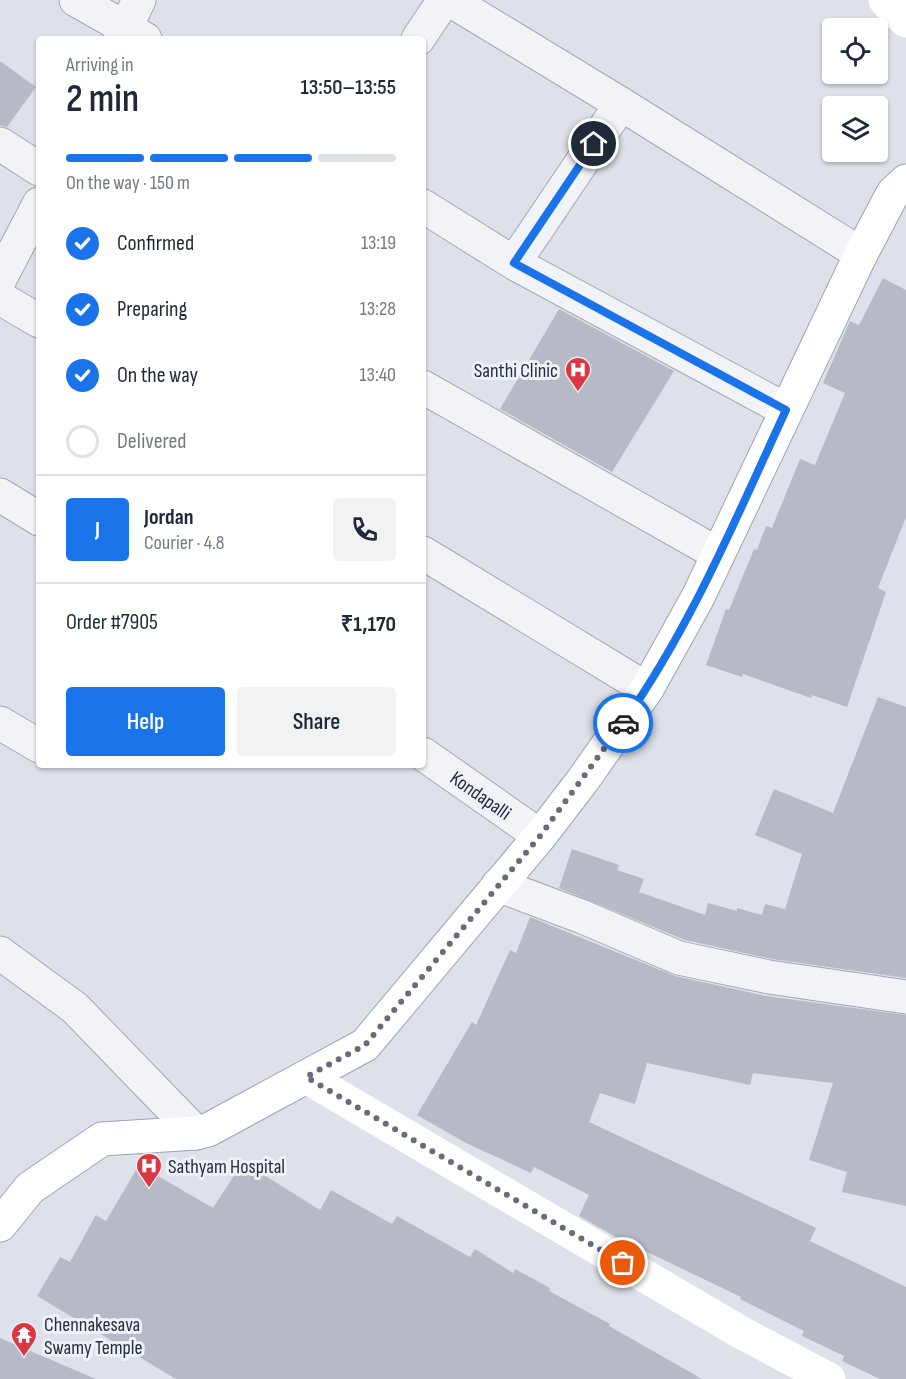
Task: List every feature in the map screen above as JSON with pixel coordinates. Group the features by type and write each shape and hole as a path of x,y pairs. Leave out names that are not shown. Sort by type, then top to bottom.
{"main road":[{"path":"885,0 906,21"},
{"path":"0,1225 30,1188 102,1139 196,1134 208,1130 365,1045 540,836 647,689 698,597 861,254 893,193 906,181"},
{"path":"306,1077 732,1327 797,1371 830,1379"}],"street":[{"path":"76,0 132,26"},
{"path":"420,36 444,0"},
{"path":"450,0 861,254"},
{"path":"514,263 621,104"},
{"path":"0,144 36,167"},
{"path":"426,208 514,263 786,410"},
{"path":"0,279 36,210"},
{"path":"0,298 36,319"},
{"path":"426,389 718,554"},
{"path":"0,495 36,517"},
{"path":"426,555 647,689"},
{"path":"0,723 36,744"},
{"name":"Kondapalli","path":"426,756 540,836"},
{"path":"498,885 583,917 679,958 769,977 906,998"},
{"path":"0,953 75,1008 196,1134"}],"building":[{"path":"0,61 36,87 7,127 0,125"},
{"path":"883,278 906,290 906,517 878,588 886,592 847,707 812,695 811,698 743,674 742,677 706,665 726,609 729,610 766,526 772,528 800,459 815,465 845,393 823,383 850,321 859,325"},
{"path":"559,309 674,371 612,472 500,409"},
{"path":"878,697 906,707 906,978 772,959 685,940 559,888 572,849 619,865 617,870 644,879 639,892 705,915 708,903 762,915 765,904 785,909 802,854 755,835 774,789 833,813"},
{"path":"530,917 675,976 766,996 906,1015 906,1206 842,1192 847,1172 809,1160 833,1083 753,1073 750,1085 647,1063 635,1104 600,1093 589,1122 816,1228 810,1241 906,1287 906,1379 880,1379 842,1361 844,1356 802,1336 804,1331 740,1299 741,1297 616,1237 579,1216 589,1195 534,1167 531,1173 466,1143 417,1115 472,1022 476,1025 510,950 516,953"},
{"path":"243,1162 320,1210 331,1190 392,1224 397,1216 470,1257 475,1249 513,1273 515,1269 550,1288 549,1291 610,1324 609,1326 702,1379 176,1379 37,1296 60,1257 70,1262 96,1215 106,1221 139,1165 213,1208"},
{"name":"Chennakesava Swamy Temple","path":"0,1338 96,1379 0,1379"}],"way so far":[{"path":"623,723 540,836 365,1045 306,1077 623,1263"}],"place":[{"name":"Santhi Clinic","path":"578,393"},
{"name":"Sathyam Hospital","path":"149,1189"},
{"name":"Chennakesava Swamy Temple","path":"24,1358"}],"route":[{"path":"594,144 514,263 786,410 698,597 647,689 623,723"}]}
